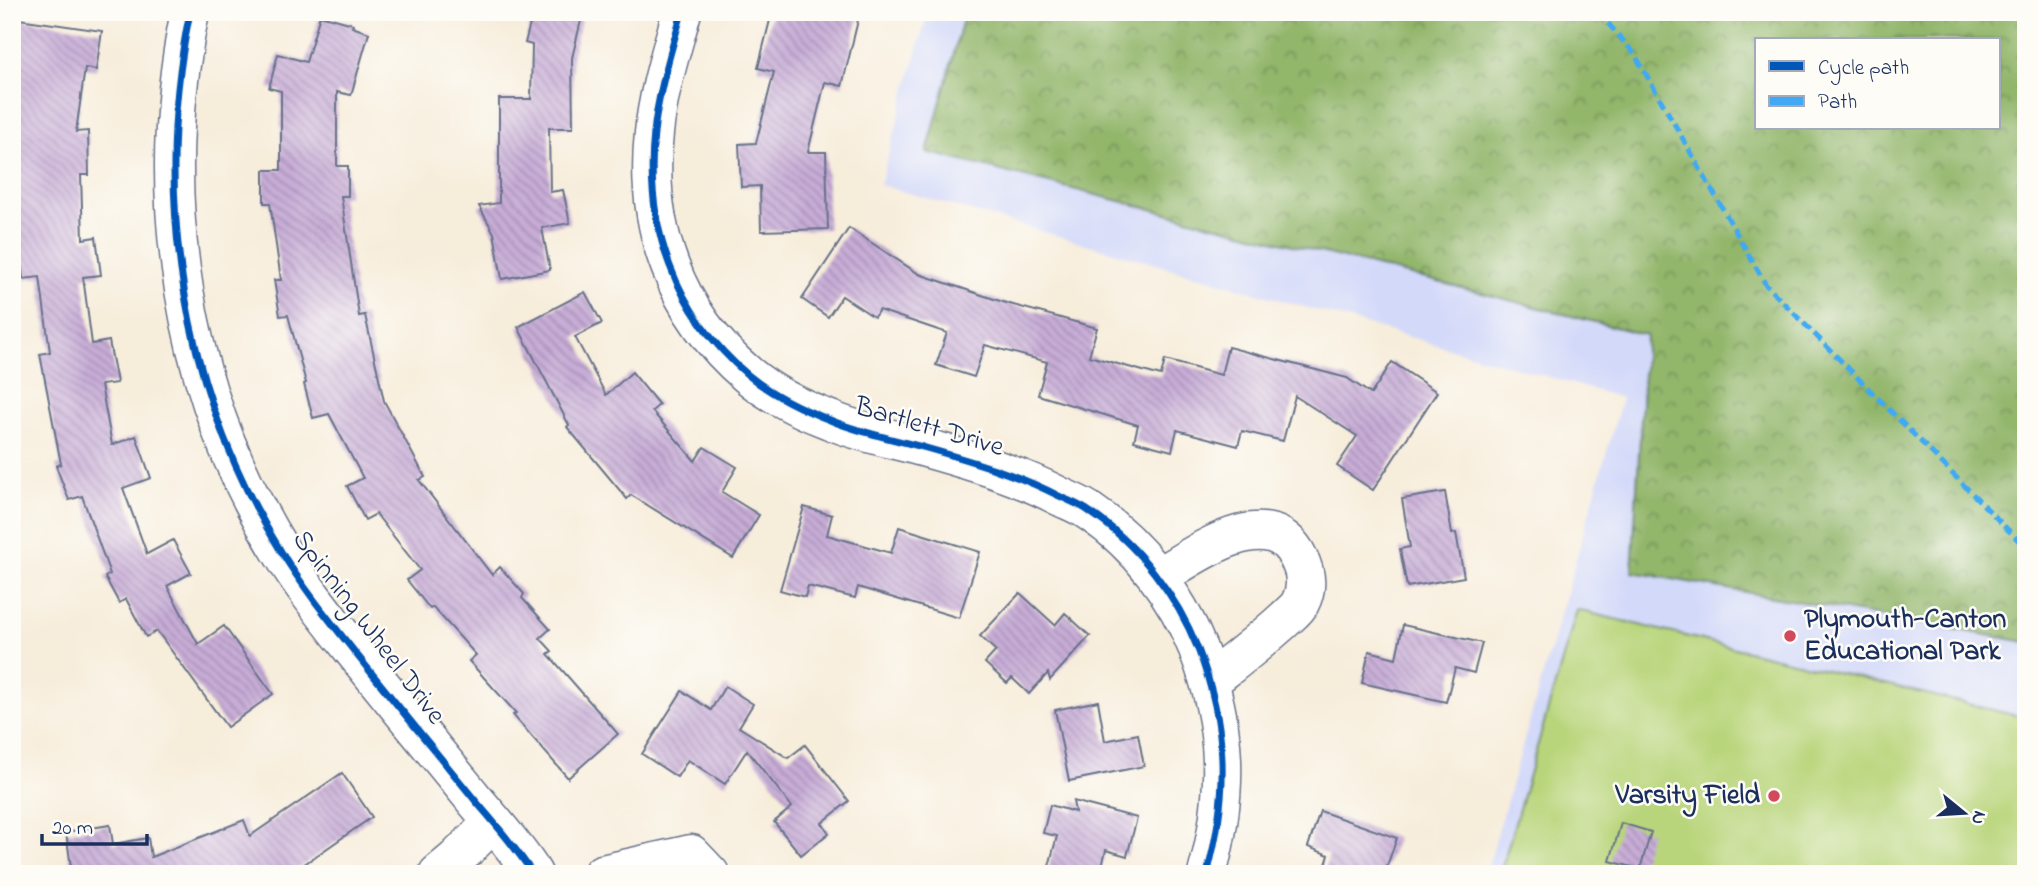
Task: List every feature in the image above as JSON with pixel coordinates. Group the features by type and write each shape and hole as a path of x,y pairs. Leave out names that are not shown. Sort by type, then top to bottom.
{"street":[{"name":"Spinning Wheel Drive","path":"190,12 180,57 175,110 173,181 178,251 186,304 203,373 226,440 280,551 300,581 533,874"},
{"name":"Bartlett Drive","path":"682,12 663,81 654,131 651,182 655,216 666,257 683,295 705,331 726,355 749,376 784,400 832,422 974,461 1027,479 1089,511 1120,535 1158,578 1189,627 1210,681 1221,734 1223,785 1216,843 1207,874"},
{"path":"1158,578 1214,544 1248,532 1265,530 1283,538 1298,556 1306,588 1299,606 1210,681"},
{"path":"438,874 493,822"},
{"path":"602,874 691,854 710,874"}],"shaded area":[{"name":"Plymouth-Canton Educational Park","path":"928,12 2026,12 2026,874 1486,874 1622,398 880,185"}],"green space":[{"name":"Plymouth-Canton Educational Park","path":"965,12 2026,12 2026,642 1632,572 1646,335 927,152"},
{"name":"Varsity Field","path":"1577,610 2026,718 2026,874 1500,874"}],"building":[{"path":"533,12 583,12 572,58 573,128 549,128 550,192 563,190 570,223 542,228 550,270 502,279 494,233 479,206 499,203 499,99 531,99 532,45 525,43"},
{"path":"772,12 860,12 842,86 825,82 808,152 826,152 828,229 761,231 760,186 741,187 739,144 756,143 774,72 758,68"},
{"path":"320,15 353,24 352,27 369,33 351,95 337,92 337,166 348,166 348,196 341,196 359,316 365,315 384,401 425,477 419,480 492,575 500,567 524,594 522,598 550,629 540,638 552,651 548,654 618,734 568,778 513,715 516,713 469,661 476,655 433,607 430,609 407,580 420,570 376,514 365,520 347,486 363,478 329,414 313,418 288,315 280,316 274,280 281,280 270,203 264,203 264,170 281,170 281,91 269,88 278,54 306,62"},
{"path":"12,18 102,31 96,70 85,68 76,132 88,131 89,175 81,175 83,239 96,237 101,275 83,277 92,344 109,341 117,383 101,385 112,445 136,436 151,478 123,488 147,554 173,540 191,573 167,586 198,644 224,626 273,694 227,727 157,631 146,637 126,599 119,603 105,577 110,574 82,496 69,500 56,466 61,464 40,354 50,352 40,277 23,279 16,220 12,220"},
{"path":"849,228 919,274 1006,303 1097,328 1089,356 1161,376 1165,360 1221,375 1228,347 1347,378 1371,394 1392,362 1437,392 1373,490 1337,466 1357,436 1295,396 1283,441 1242,431 1238,446 1177,430 1172,451 1134,441 1138,425 1038,395 1047,362 985,345 974,377 936,365 947,333 879,310 874,317 842,296 828,317 802,299"},
{"path":"585,292 602,323 575,337 606,395 632,372 659,405 652,411 695,461 704,447 737,467 722,492 759,515 733,558 631,495 627,499 567,427 569,425 518,327"},
{"path":"1445,492 1452,534 1456,533 1464,577 1407,587 1400,549 1410,547 1402,499"},
{"path":"804,507 832,515 827,535 891,553 899,527 980,552 959,618 858,587 855,598 808,586 805,597 780,590"},
{"path":"1020,593 1055,625 1065,613 1090,636 1050,680 1048,673 1029,694 1012,678 1007,683 985,663 996,651 980,636"},
{"path":"1403,625 1482,643 1474,673 1455,668 1446,702 1362,683 1369,651 1396,658"},
{"path":"725,686 753,704 739,727 788,758 805,745 849,801 822,823 829,833 801,855 774,822 792,807 747,750 725,784 688,760 677,777 642,754 682,691 711,710"},
{"path":"1098,701 1105,741 1138,734 1144,766 1069,781 1055,710"},
{"path":"342,773 372,817 290,874 72,874 66,832 110,825 113,844 148,838 151,857 244,820 250,836"},
{"path":"1073,801 1137,818 1127,856 1106,850 1100,874 1047,874 1057,836 1043,833 1050,805 1075,812"},
{"path":"1320,811 1397,838 1384,874 1323,874 1329,855 1308,847"},
{"path":"1621,823 1651,832 1640,869 1610,861"}],"marked path":[{"path":"1598,12 1634,53 1766,285 2026,548"}],"cycle path":[{"path":"190,12 179,81 174,151 176,221 184,291 199,360 220,427 248,491 299,579 533,874"},
{"path":"682,12 665,72 654,133 654,201 670,266 701,324 723,351 748,375 777,395 841,425 977,463 1043,488 1079,505 1108,525 1140,555 1167,591 1189,629 1208,678 1215,706 1220,733 1222,788 1207,874"}],"place":[{"name":"Plymouth-Canton Educational Park","path":"1790,636"},
{"name":"Varsity Field","path":"1774,796"}]}
